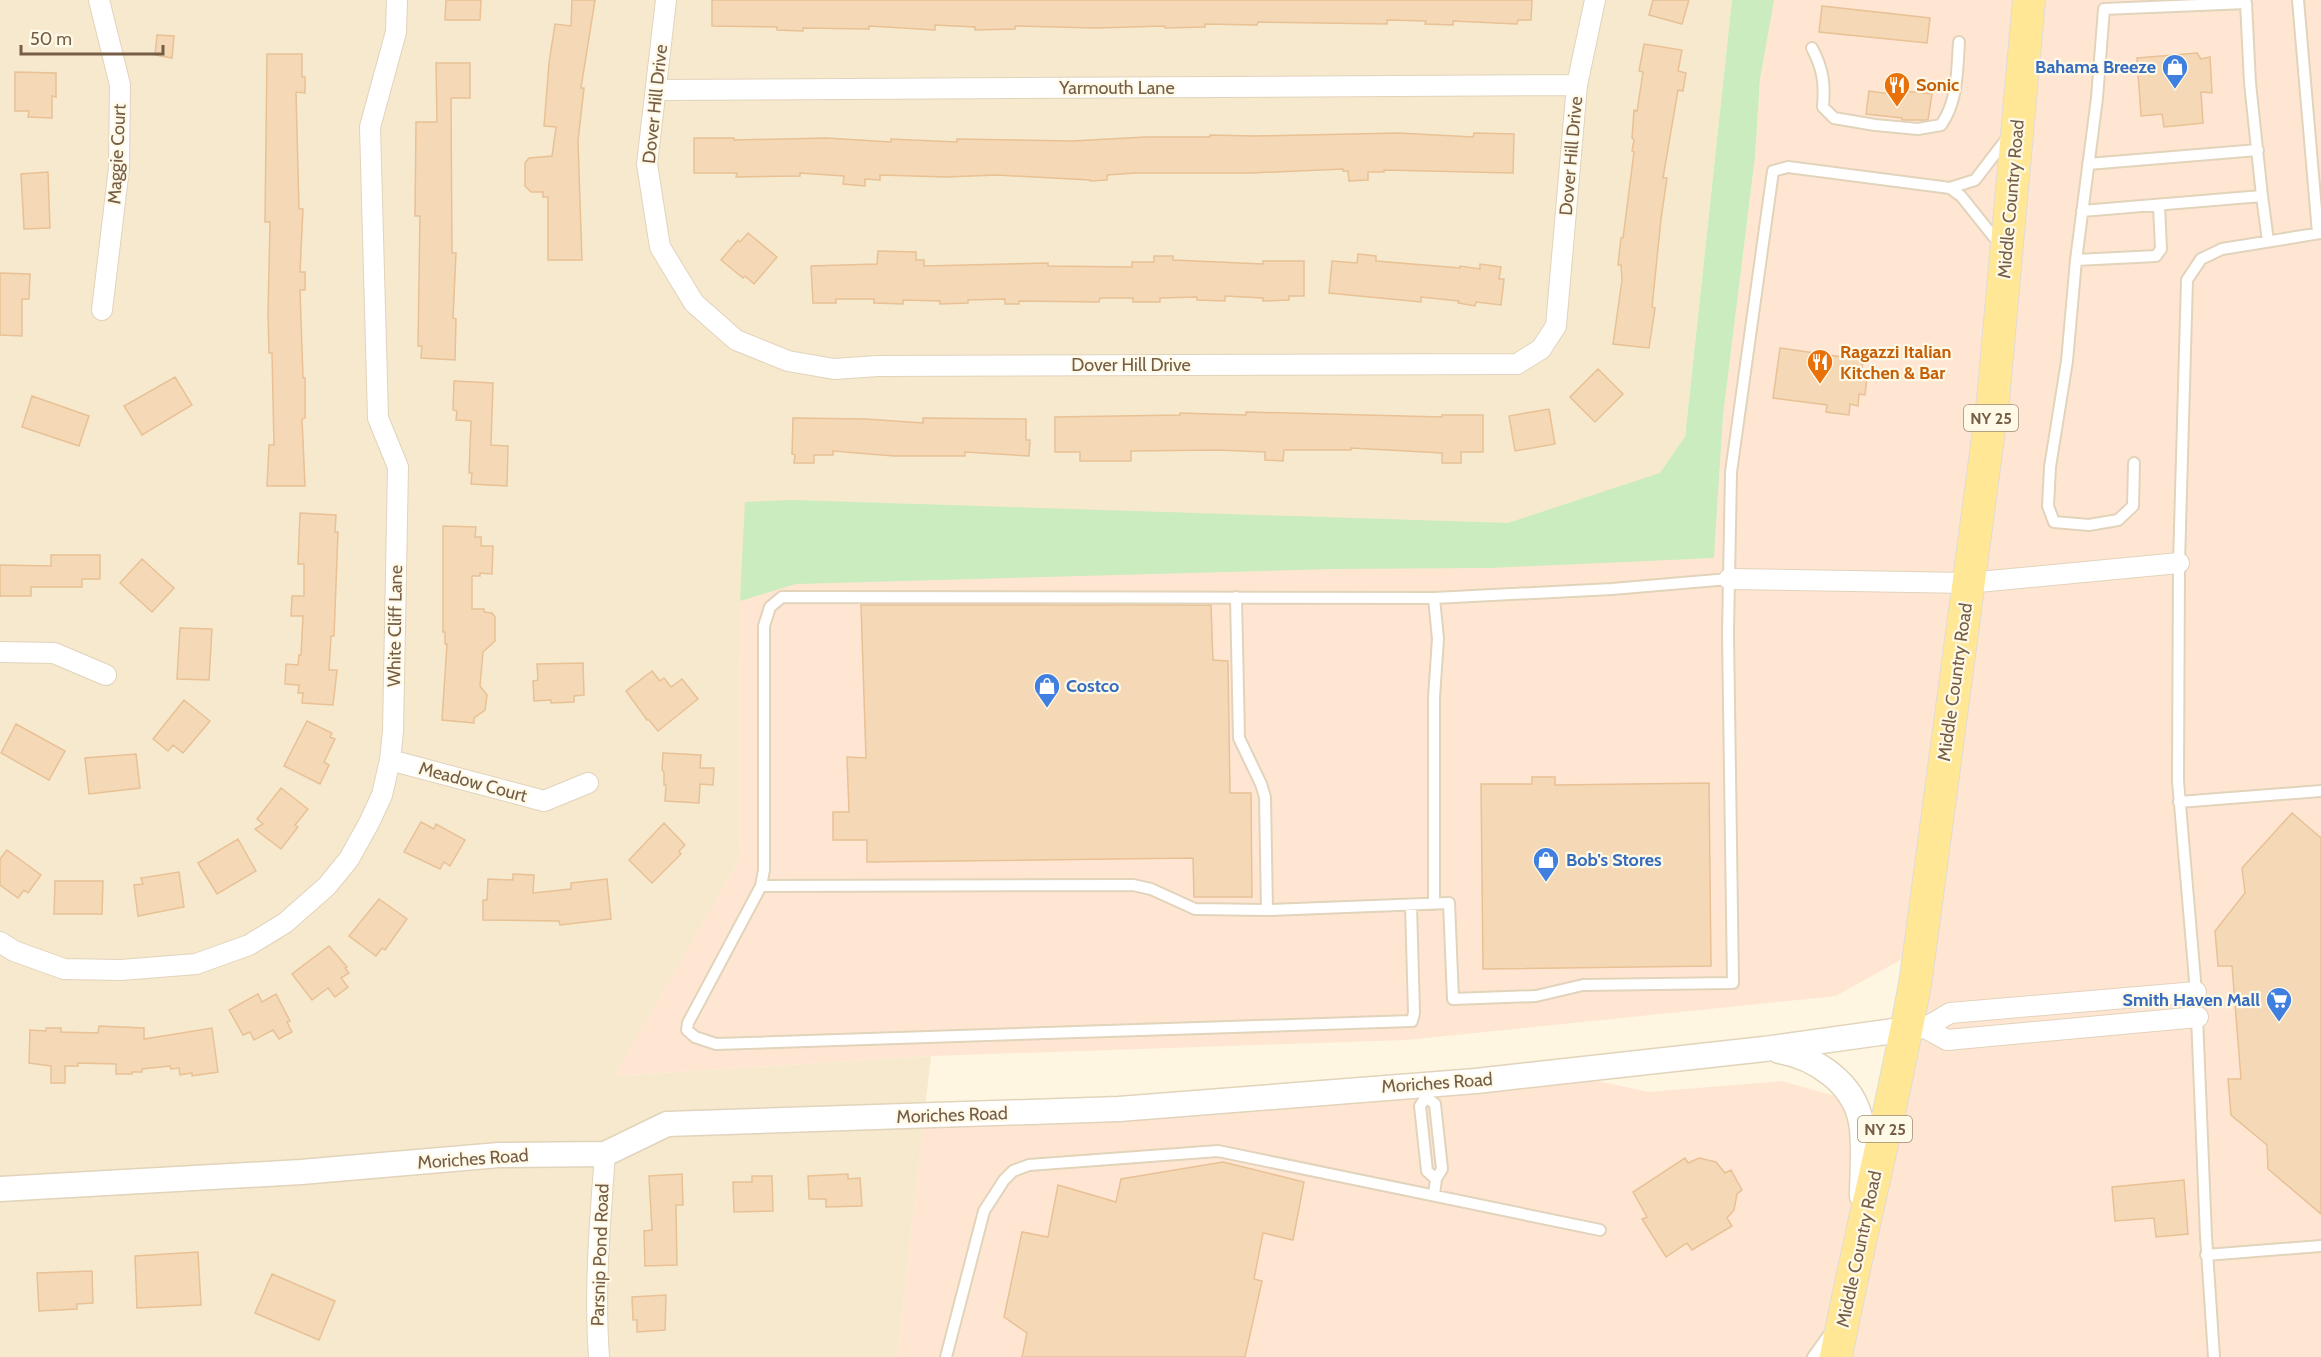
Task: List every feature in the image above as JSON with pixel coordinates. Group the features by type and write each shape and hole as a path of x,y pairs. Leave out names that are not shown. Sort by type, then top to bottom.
{"main road":[{"name":"Middle Country Road","path":"1836,1357 1863,1228 1916,1029 1968,583 1993,400 2029,0"}],"street":[{"name":"Maggie Court","path":"99,0 120,85 119,168 102,310"},
{"name":"White Cliff Lane","path":"0,942 14,951 64,969 121,970 196,964 249,945 285,923 327,886 349,859 382,795 390,760 393,731 398,467 378,418 370,127 396,32 397,0"},
{"name":"Dover Hill Drive","path":"666,0 647,164 660,247 694,303 736,340 788,361 834,369 878,366 1517,364 1540,349 1556,326 1577,85 1595,0"},
{"name":"Yarmouth Lane","path":"656,90 1577,85"},
{"path":"1729,579 1968,583 2179,563"},
{"path":"0,652 54,653 106,675"},
{"name":"Meadow Court","path":"390,760 544,801 588,783"},
{"path":"1916,1029 1950,1012 2196,992"},
{"path":"1916,1029 1947,1040 2198,1017"},
{"name":"Moriches Road","path":"0,1190 301,1172 498,1155 605,1154 667,1124 1119,1109 1425,1090 1476,1081 1764,1049 1916,1029"},
{"path":"1764,1049 1799,1054 1839,1079 1851,1096 1861,1121 1863,1228"},
{"name":"Parsnip Pond Road","path":"599,1357 598,1261 605,1154"}],"lane":[{"path":"2214,1357 2206,1255 2198,1017 2180,802 2179,563 2187,280 2200,259 2223,249 2320,233 2298,0"},
{"path":"2134,463 2133,506 2118,520 2089,525 2054,522 2048,506 2050,467 2067,360 2076,260 2097,98 2104,9 2246,3 2250,83 2268,241"},
{"path":"1812,48 1821,66 1825,91 1823,107 1834,118 1918,129 1941,125 1949,114 1954,96 1959,42"},
{"path":"761,886 1133,885 1151,890 1195,909 1267,910 1449,903 1452,999 1536,996 1583,985 1733,982 1729,579 1731,472 1773,171 1788,167 1950,188 1975,180 2018,125"},
{"path":"2088,164 2258,150"},
{"path":"1950,188 1961,196 2006,252"},
{"path":"2082,211 2262,196"},
{"path":"2076,260 2156,256 2161,249 2159,206"},
{"path":"1411,905 1414,1013 1412,1021 716,1044 695,1037 687,1030 688,1023 761,886 764,870 764,626 770,607 782,597 1434,598 1612,589 1729,579"},
{"path":"1236,597 1239,738 1265,797 1267,910"},
{"path":"1434,598 1438,639 1434,697 1434,904"},
{"path":"2180,802 2321,791"},
{"path":"1425,1090 1420,1106 1427,1171 1436,1179"},
{"path":"1425,1090 1436,1104 1442,1169 1436,1179 1434,1195"},
{"path":"946,1357 984,1211 1004,1180 1013,1172 1029,1165 1218,1151 1600,1230"},
{"path":"2206,1255 2321,1246"},
{"path":"1813,1357 1845,1312"}],"shaded area":[{"path":"0,0 1732,0 1679,491 1434,598 740,601 739,860 615,1076 931,1056 897,1357 0,1357"},
{"path":"1773,0 2321,0 2321,1357 897,1357 925,1108 1566,1074 1648,1092 1782,1081 1842,1098 1884,1132 1918,950 1836,996 1407,1040 931,1056 614,1076 739,860 740,601 796,584 1714,558 1723,416 1755,157 1760,79"}],"green space":[{"path":"1732,0 1774,0 1760,79 1755,157 1723,416 1714,558 1489,568 1332,569 796,584 740,601 745,502 792,500 1508,523 1660,473 1685,437"}],"building":[{"path":"446,0 481,0 480,20 445,20"},
{"path":"572,0 595,0 581,88 584,88 578,141 582,260 548,260 548,197 543,197 543,192 531,192 525,186 525,163 529,158 552,156 556,127 544,126 549,63 555,24 571,26"},
{"path":"712,0 1532,0 1531,20 1518,20 1517,24 1453,21 1453,25 1425,24 1426,21 1387,20 1387,24 1258,22 1257,25 1205,24 1205,27 1015,26 1015,29 975,30 975,27 935,25 935,30 869,26 869,29 803,28 803,31 777,30 777,27 712,26"},
{"path":"1653,0 1689,0 1682,24 1649,15"},
{"path":"1822,6 1930,18 1927,43 1819,32"},
{"path":"157,35 174,36 172,58 155,55"},
{"path":"1644,44 1682,50 1678,71 1686,73 1683,91 1678,90 1663,178 1667,178 1649,348 1613,344 1622,280 1621,265 1618,265 1634,152 1632,151 1634,140 1632,138 1634,110 1637,111 1643,72 1639,71"},
{"path":"2197,53 2201,59 2210,57 2212,93 2201,92 2203,123 2164,127 2162,114 2141,116 2137,58"},
{"path":"267,54 302,54 302,77 305,77 305,93 296,92 299,209 303,209 300,272 305,272 305,290 300,290 303,378 305,378 305,418 302,419 305,486 267,486 269,445 274,445 272,353 269,353 268,313 270,222 265,222"},
{"path":"436,63 470,63 470,98 451,98 452,253 456,253 453,318 456,319 455,360 421,358 422,346 418,346 420,216 415,216 416,122 437,122"},
{"path":"15,72 56,73 56,97 52,96 52,118 28,117 29,111 15,111"},
{"name":"Sonic","path":"1869,91 1905,96 1905,91 1932,94 1928,120 1902,120 1902,118 1866,114"},
{"path":"1398,133 1473,137 1474,133 1514,134 1513,173 1384,170 1384,172 1368,172 1368,180 1349,181 1348,171 1343,171 1343,169 1251,173 1135,173 1107,175 1107,180 1090,181 997,175 946,177 880,175 880,180 865,179 865,186 843,184 844,176 800,173 800,176 736,177 737,173 694,173 694,138 734,138 734,140 826,138 891,142 891,139 957,142 957,139 1072,141 1146,137 1210,137 1210,135"},
{"path":"48,172 50,228 24,229 21,174"},
{"path":"748,233 777,257 754,284 721,260 738,240 740,242"},
{"path":"878,251 916,252 916,260 924,260 924,266 1048,263 1048,266 1132,267 1132,262 1154,262 1154,256 1173,256 1173,260 1263,264 1263,261 1304,261 1304,296 1289,296 1289,300 1263,301 1263,298 1225,296 1225,301 1197,300 1197,297 1160,298 1160,302 1133,302 1133,298 1100,298 1099,302 1019,301 1019,304 1005,304 1005,299 968,300 968,303 940,304 940,301 903,300 903,304 874,303 874,299 836,299 836,303 813,303 811,266 877,264"},
{"path":"1358,254 1376,256 1376,261 1480,269 1480,264 1501,267 1499,279 1504,279 1501,305 1476,302 1475,306 1458,303 1459,301 1421,297 1421,302 1329,293 1332,261 1357,263"},
{"path":"0,273 30,274 29,299 22,299 22,336 0,335"},
{"name":"Ragazzi Italian Kitchen & Bar","path":"1780,348 1863,360 1861,376 1867,377 1865,395 1859,394 1858,406 1850,404 1849,415 1826,412 1827,405 1773,398"},
{"path":"1598,369 1623,394 1595,422 1570,397"},
{"path":"175,377 192,405 142,435 124,406"},
{"path":"454,381 493,383 491,445 508,446 507,486 471,484 472,473 469,473 471,421 456,420 457,411 453,410"},
{"path":"32,396 89,416 79,446 22,427"},
{"path":"1549,409 1555,444 1515,451 1509,416"},
{"path":"1246,412 1442,417 1442,415 1483,415 1483,452 1461,452 1461,463 1442,463 1442,453 1351,448 1351,450 1284,450 1283,461 1265,460 1265,452 1218,450 1131,451 1131,461 1080,461 1080,452 1055,452 1055,417 1180,415 1180,413 1246,415"},
{"path":"793,418 866,419 923,423 923,418 1026,419 1026,440 1030,440 1029,456 965,452 965,456 894,456 833,451 833,455 814,455 814,463 794,463"},
{"path":"300,513 336,515 335,532 338,532 334,636 331,636 329,670 337,670 333,705 302,703 303,693 298,693 299,685 285,684 286,664 298,665 299,655 301,655 303,616 291,616 292,596 304,596 304,564 298,564"},
{"path":"443,526 476,527 475,537 481,537 481,546 493,546 492,574 480,573 480,576 472,576 472,609 484,609 484,612 492,613 495,617 495,641 483,652 480,686 487,695 485,710 474,718 474,723 442,720 447,644 445,644 445,632 443,632"},
{"path":"51,555 100,555 100,579 82,579 82,587 31,587 31,596 0,596 0,565 51,566"},
{"path":"142,559 174,588 152,612 120,583"},
{"name":"Costco","path":"861,605 1211,605 1213,660 1228,661 1230,793 1251,793 1252,897 1194,897 1193,858 867,862 867,840 833,840 833,812 849,812 847,757 866,758"},
{"path":"180,628 212,629 209,680 177,679"},
{"path":"583,663 584,695 574,696 574,702 534,701 533,681 538,680 537,664"},
{"path":"652,671 660,681 664,678 671,687 682,679 698,699 658,731 626,691"},
{"path":"184,700 210,721 183,753 173,745 168,751 153,739"},
{"path":"307,721 332,733 330,737 335,739 324,762 329,765 320,784 284,766"},
{"path":"16,724 65,751 49,780 1,753"},
{"path":"663,753 701,755 700,768 714,768 713,785 700,784 699,803 665,801"},
{"path":"136,754 140,788 89,794 85,758"},
{"path":"1532,777 1555,777 1555,785 1709,783 1711,966 1483,969 1481,784 1532,784"},
{"path":"281,788 308,809 295,825 298,827 281,849 255,829 263,824 257,819"},
{"name":"Smith Haven Mall","path":"2292,813 2321,838 2321,1214 2268,1169 2267,1145 2231,1115 2228,1079 2241,1079 2232,966 2218,966 2215,931 2245,893 2242,868"},
{"path":"421,822 434,829 436,824 465,840 450,866 444,862 440,869 404,852"},
{"path":"664,823 685,845 679,851 681,854 652,883 629,860"},
{"path":"238,839 256,871 217,894 198,863"},
{"path":"7,850 41,875 28,893 24,890 18,898 0,885 0,859"},
{"path":"179,872 184,907 138,916 134,885 143,884 141,878"},
{"path":"513,874 534,875 533,893 571,889 571,883 607,879 611,919 560,925 559,921 483,920 483,900 487,900 488,879 513,880"},
{"path":"55,881 103,881 102,914 54,914"},
{"path":"379,899 407,919 385,950 382,948 376,956 349,936"},
{"path":"329,946 347,967 345,968 349,973 341,978 348,987 335,997 328,988 312,1000 292,974"},
{"path":"258,994 262,1002 276,994 290,1021 287,1022 292,1032 279,1039 273,1030 254,1040 250,1032 243,1035 229,1010"},
{"path":"99,1026 144,1028 144,1039 212,1028 218,1072 192,1076 192,1073 180,1075 179,1068 171,1069 170,1066 142,1069 142,1072 132,1072 132,1074 116,1074 116,1064 78,1063 78,1066 65,1066 65,1083 51,1083 51,1066 29,1063 30,1030 46,1031 46,1028 61,1028 61,1032 98,1033"},
{"path":"1685,1158 1688,1163 1699,1158 1716,1162 1725,1173 1731,1170 1742,1190 1737,1194 1734,1210 1727,1218 1732,1226 1692,1250 1687,1243 1666,1257 1642,1219 1647,1217 1633,1192"},
{"path":"1223,1162 1304,1182 1293,1240 1263,1233 1254,1279 1262,1281 1245,1357 1022,1357 1027,1333 1004,1317 1022,1232 1048,1237 1058,1185 1116,1202 1121,1179"},
{"path":"682,1174 683,1205 676,1205 677,1265 645,1266 644,1231 652,1230 649,1176"},
{"path":"848,1174 848,1179 860,1178 862,1206 826,1207 826,1199 809,1199 808,1176"},
{"path":"752,1176 772,1176 773,1211 734,1212 733,1182 752,1182"},
{"path":"2184,1180 2188,1234 2156,1237 2154,1218 2115,1221 2112,1187"},
{"path":"198,1252 201,1305 137,1308 135,1256"},
{"path":"92,1271 93,1303 77,1304 77,1309 39,1311 37,1273"},
{"path":"272,1274 335,1301 319,1340 255,1313"},
{"path":"666,1295 665,1330 637,1332 637,1320 633,1320 632,1297"}],"place":[{"name":"Bahama Breeze","path":"2175,90"},
{"name":"Sonic","path":"1897,108"},
{"name":"Ragazzi Italian Kitchen & Bar","path":"1820,385"},
{"name":"Costco","path":"1047,709"},
{"name":"Bob's Stores","path":"1546,883"},
{"name":"Smith Haven Mall","path":"2279,1023"}]}
